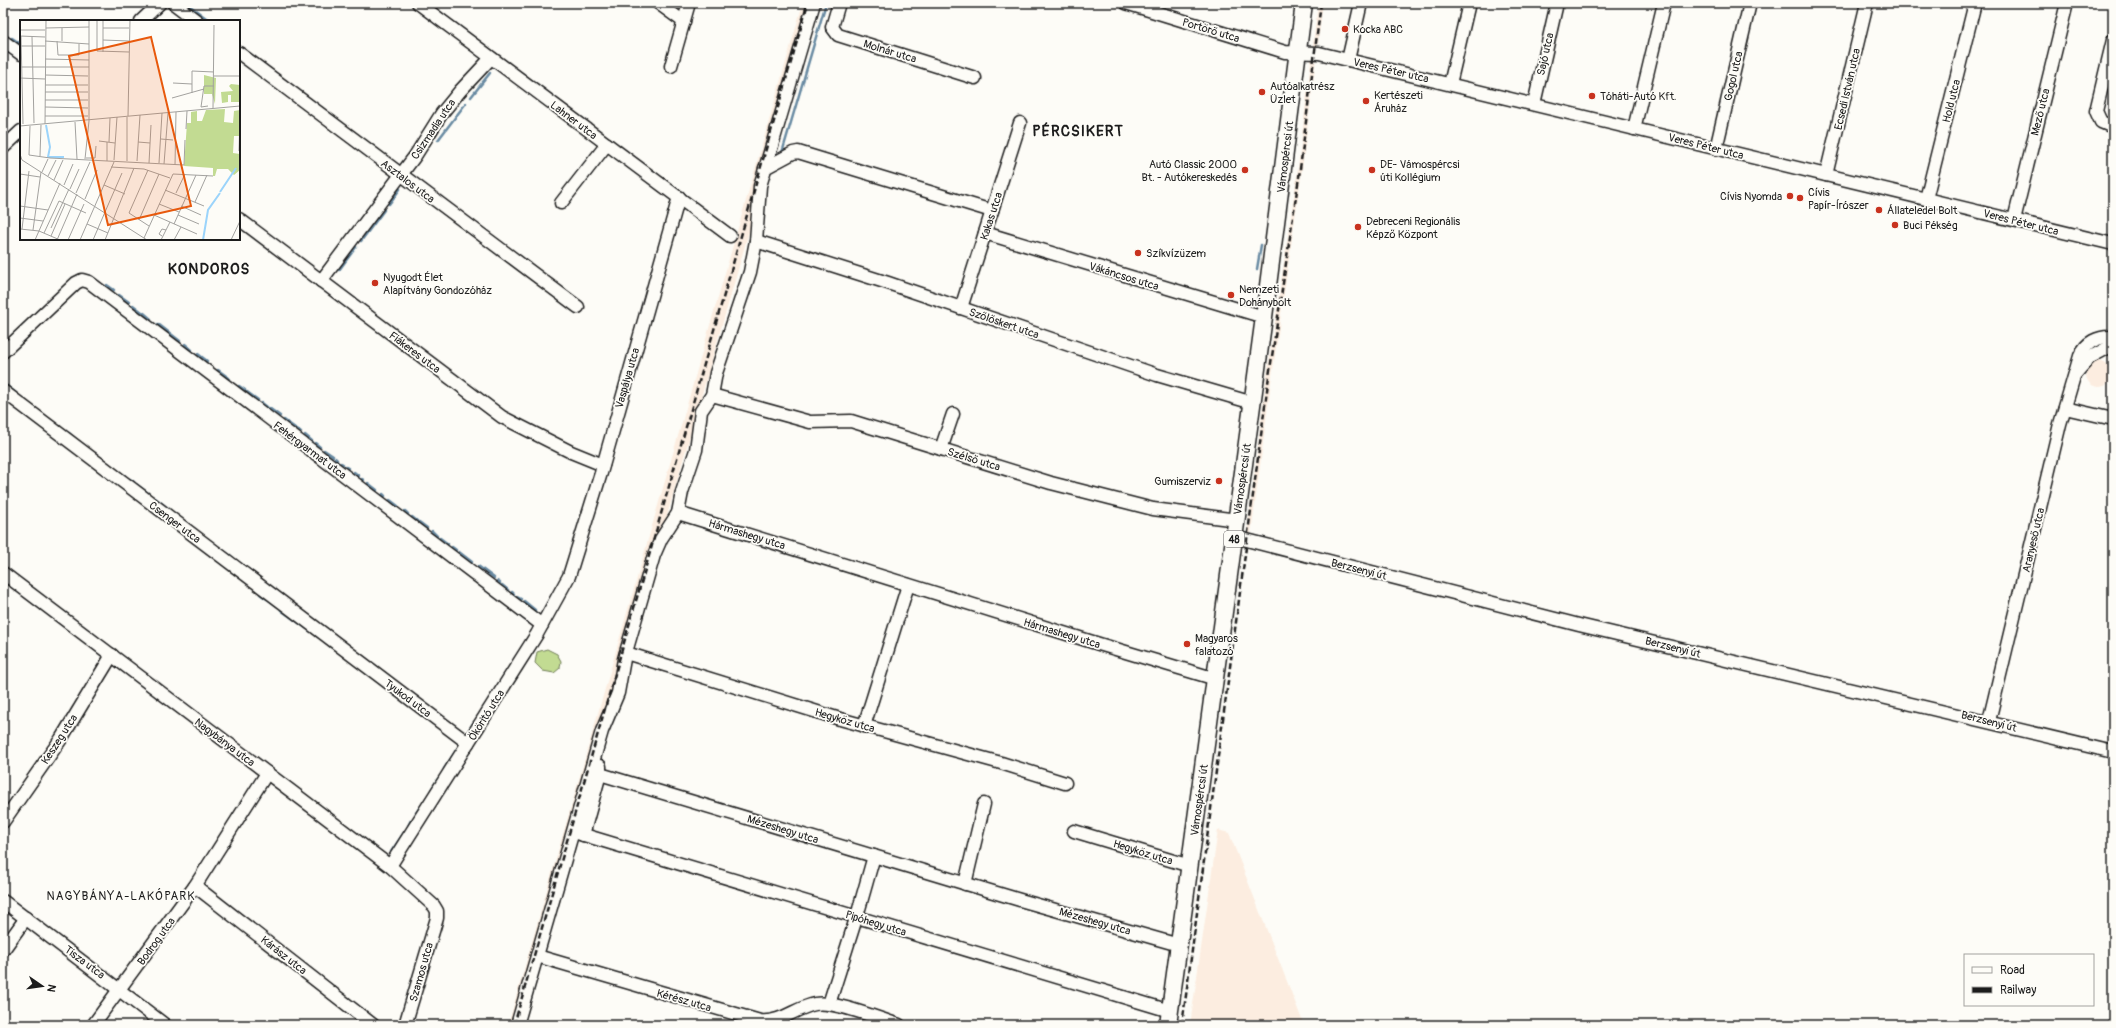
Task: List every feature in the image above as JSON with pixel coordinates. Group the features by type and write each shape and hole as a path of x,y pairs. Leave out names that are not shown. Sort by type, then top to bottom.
{"main road":[{"name":"Vámospércsi út","path":"1169,1018 1235,537 1304,3"}],"street":[{"path":"142,20 160,3"},
{"path":"173,3 196,20"},
{"name":"Lahner utca","path":"418,3 730,236"},
{"path":"658,3 684,22"},
{"path":"671,66 689,3"},
{"path":"579,834 597,751 604,727 618,693 626,653 657,545 678,513 682,492 696,450 701,410 712,395 716,373 750,272 756,241 759,192 814,3"},
{"name":"Molnár utca","path":"839,3 832,24 833,30 838,35 975,78"},
{"name":"Portörő utca","path":"1126,3 1285,52 1298,52"},
{"path":"1348,60 1361,3"},
{"path":"1450,84 1469,3"},
{"name":"Sajó utca","path":"1534,104 1558,3"},
{"path":"1634,129 1664,3"},
{"name":"Gogol utca","path":"1716,149 1750,3"},
{"name":"Ecsedi István utca","path":"1826,175 1867,3"},
{"name":"Hold utca","path":"1926,199 1975,3"},
{"name":"Mező utca","path":"2014,220 2067,3"},
{"path":"2113,40 2096,110 2101,122 2113,127"},
{"path":"3,41 20,53"},
{"name":"Veres Péter utca","path":"1298,52 1317,52 2113,244"},
{"name":"Asztalos utca","path":"240,54 578,307"},
{"name":"Csizmadia utca","path":"321,281 401,175 442,113 491,58"},
{"name":"Kakas utca","path":"961,308 1020,123"},
{"path":"3,148 20,132"},
{"path":"561,203 607,144"},
{"path":"765,168 793,153 798,152 992,211"},
{"name":"Vaspálya utca","path":"575,559 679,197"},
{"name":"Fiákeres utca","path":"240,220 502,417 565,449 603,465"},
{"name":"Vákáncsos utca","path":"985,233 1264,317"},
{"name":"Szőlőskert utca","path":"756,241 961,308 1157,376 1252,403"},
{"name":"Fehérgyarmat utca","path":"3,352 76,283 85,280 93,284 542,625"},
{"name":"Aranyeső utca","path":"1989,721 2078,360 2083,349 2091,342 2101,337 2113,337"},
{"path":"2073,378 2086,361 2113,345"},
{"name":"Csenger utca","path":"3,391 347,652"},
{"name":"Szélső utca","path":"712,395 812,423 851,421 1050,483 1156,510 1237,520"},
{"path":"2065,408 2113,419"},
{"path":"942,449 953,414"},
{"name":"Hármashegy utca","path":"678,513 1216,679"},
{"name":"Berzsenyi út","path":"1235,537 1608,632 1989,721 2113,752"},
{"name":"Ököritó utca","path":"390,866 542,625 562,590 575,559"},
{"name":"Nagybánya utca","path":"3,572 390,866 434,906 437,912 436,918"},
{"path":"864,726 908,585"},
{"name":"Tyukod utca","path":"347,652 468,743"},
{"name":"Hegyköz utca","path":"626,653 864,726 900,734 1065,783"},
{"name":"Keszeg utca","path":"3,822 61,739 112,655"},
{"path":"517,1025 537,956 600,774 597,751"},
{"name":"Bodrog utca","path":"93,1025 195,886 267,773"},
{"name":"Mézeshegy utca","path":"600,774 965,884 1179,945"},
{"path":"965,884 984,804"},
{"name":"Hegyköz utca","path":"1074,831 1190,866"},
{"name":"Pipóhegy utca","path":"579,834 857,917 1169,1018"},
{"path":"829,1004 857,917 874,856"},
{"name":"Kárász utca","path":"195,886 373,1025"},
{"name":"Tisza utca","path":"3,901 120,989 165,1025"},
{"path":"3,950 26,918"},
{"name":"Szamos utca","path":"405,1025 436,918"},
{"name":"Kérész utca","path":"537,956 635,986 760,1021 781,1019 816,1004 829,1004 899,1025"}],"shaded area":[{"path":"803,3 815,3 520,1025 508,1025"},
{"path":"1318,3 1323,3 1301,177 1251,534 1247,533 1266,382 1297,176"},
{"path":"2099,361 2108,365 2112,374 2108,383 2099,387 2090,383 2086,374 2090,365"},
{"path":"1218,830 1229,833 1304,1025 1190,1025"}],"green space":[{"path":"547,649 557,654 561,661 560,668 554,673 543,671 535,663 537,652"}],"waterway":[{"path":"186,3 209,20"},
{"path":"782,153 826,3"},
{"path":"12,38 20,43"},
{"path":"471,97 490,73"},
{"path":"438,140 466,103"},
{"path":"389,204 400,189"},
{"path":"361,241 384,210"},
{"path":"1257,269 1261,245"},
{"path":"339,270 356,247"},
{"path":"107,285 114,290"},
{"path":"119,295 129,302"},
{"path":"133,305 142,312"},
{"path":"144,313 151,319"},
{"path":"158,324 180,341"},
{"path":"185,344 192,350"},
{"path":"198,354 207,361"},
{"path":"218,370 229,378"},
{"path":"3,383 16,393"},
{"path":"239,386 245,390"},
{"path":"247,392 258,400"},
{"path":"262,403 267,407"},
{"path":"269,408 280,416"},
{"path":"284,420 295,428"},
{"path":"297,429 301,432"},
{"path":"69,433 76,439"},
{"path":"305,435 312,441"},
{"path":"315,443 320,447"},
{"path":"324,450 333,456"},
{"path":"96,454 105,461"},
{"path":"354,472 359,476"},
{"path":"130,479 134,482"},
{"path":"368,483 377,490"},
{"path":"136,484 148,493"},
{"path":"155,498 169,509"},
{"path":"390,500 398,506"},
{"path":"405,511 408,514"},
{"path":"412,517 417,521"},
{"path":"181,519 189,524"},
{"path":"419,522 427,528"},
{"path":"432,531 437,536"},
{"path":"440,538 448,544"},
{"path":"452,547 456,550"},
{"path":"224,551 231,556"},
{"path":"459,552 472,562"},
{"path":"478,566 494,578"},
{"path":"248,569 257,576"},
{"path":"502,585 508,590"},
{"path":"260,594 267,599"},
{"path":"517,597 521,599"},
{"path":"269,600 277,606"},
{"path":"524,601 535,610"},
{"path":"281,610 310,631"},
{"path":"325,642 334,649"},
{"path":"469,730 474,722"},
{"path":"444,769 459,746"},
{"path":"431,790 438,779"},
{"path":"416,813 420,807"},
{"path":"408,826 411,820"},
{"path":"391,852 405,831"}],"railway":[{"path":"514,1025 808,3"},
{"path":"1182,1025 1268,383 1299,177 1321,3"}],"place":[{"name":"Kocka ABC","path":"1345,29"},
{"name":"Autóalkatrész Üzlet","path":"1262,92"},
{"name":"Tóháti-Autó Kft.","path":"1592,96"},
{"name":"Kertészeti Áruház","path":"1366,101"},
{"name":"Autó Classic 2000 Bt. - Autókereskedés","path":"1245,170"},
{"name":"DE- Vámospércsi úti Kollégium","path":"1372,170"},
{"name":"Cívis Nyomda","path":"1790,196"},
{"name":"Cívis Papír-Írószer","path":"1800,198"},
{"name":"Állateledel Bolt","path":"1879,210"},
{"name":"Buci Pékség","path":"1895,225"},
{"name":"Debreceni Regionális Képző Központ","path":"1358,227"},
{"name":"Szíkvízüzem","path":"1138,253"},
{"name":"Nyugodt Élet Alapítvány Gondozóház","path":"375,283"},
{"name":"Nemzeti Dohánybolt","path":"1231,295"},
{"name":"Gumiszerviz","path":"1219,481"},
{"name":"Magyaros falatozó","path":"1187,644"}],"district":[{"name":"PÉRCSIKERT","path":"1078,131"},
{"name":"KONDOROS","path":"209,269"},
{"name":"NAGYBÁNYA-LAKÓPARK","path":"121,896"}]}
